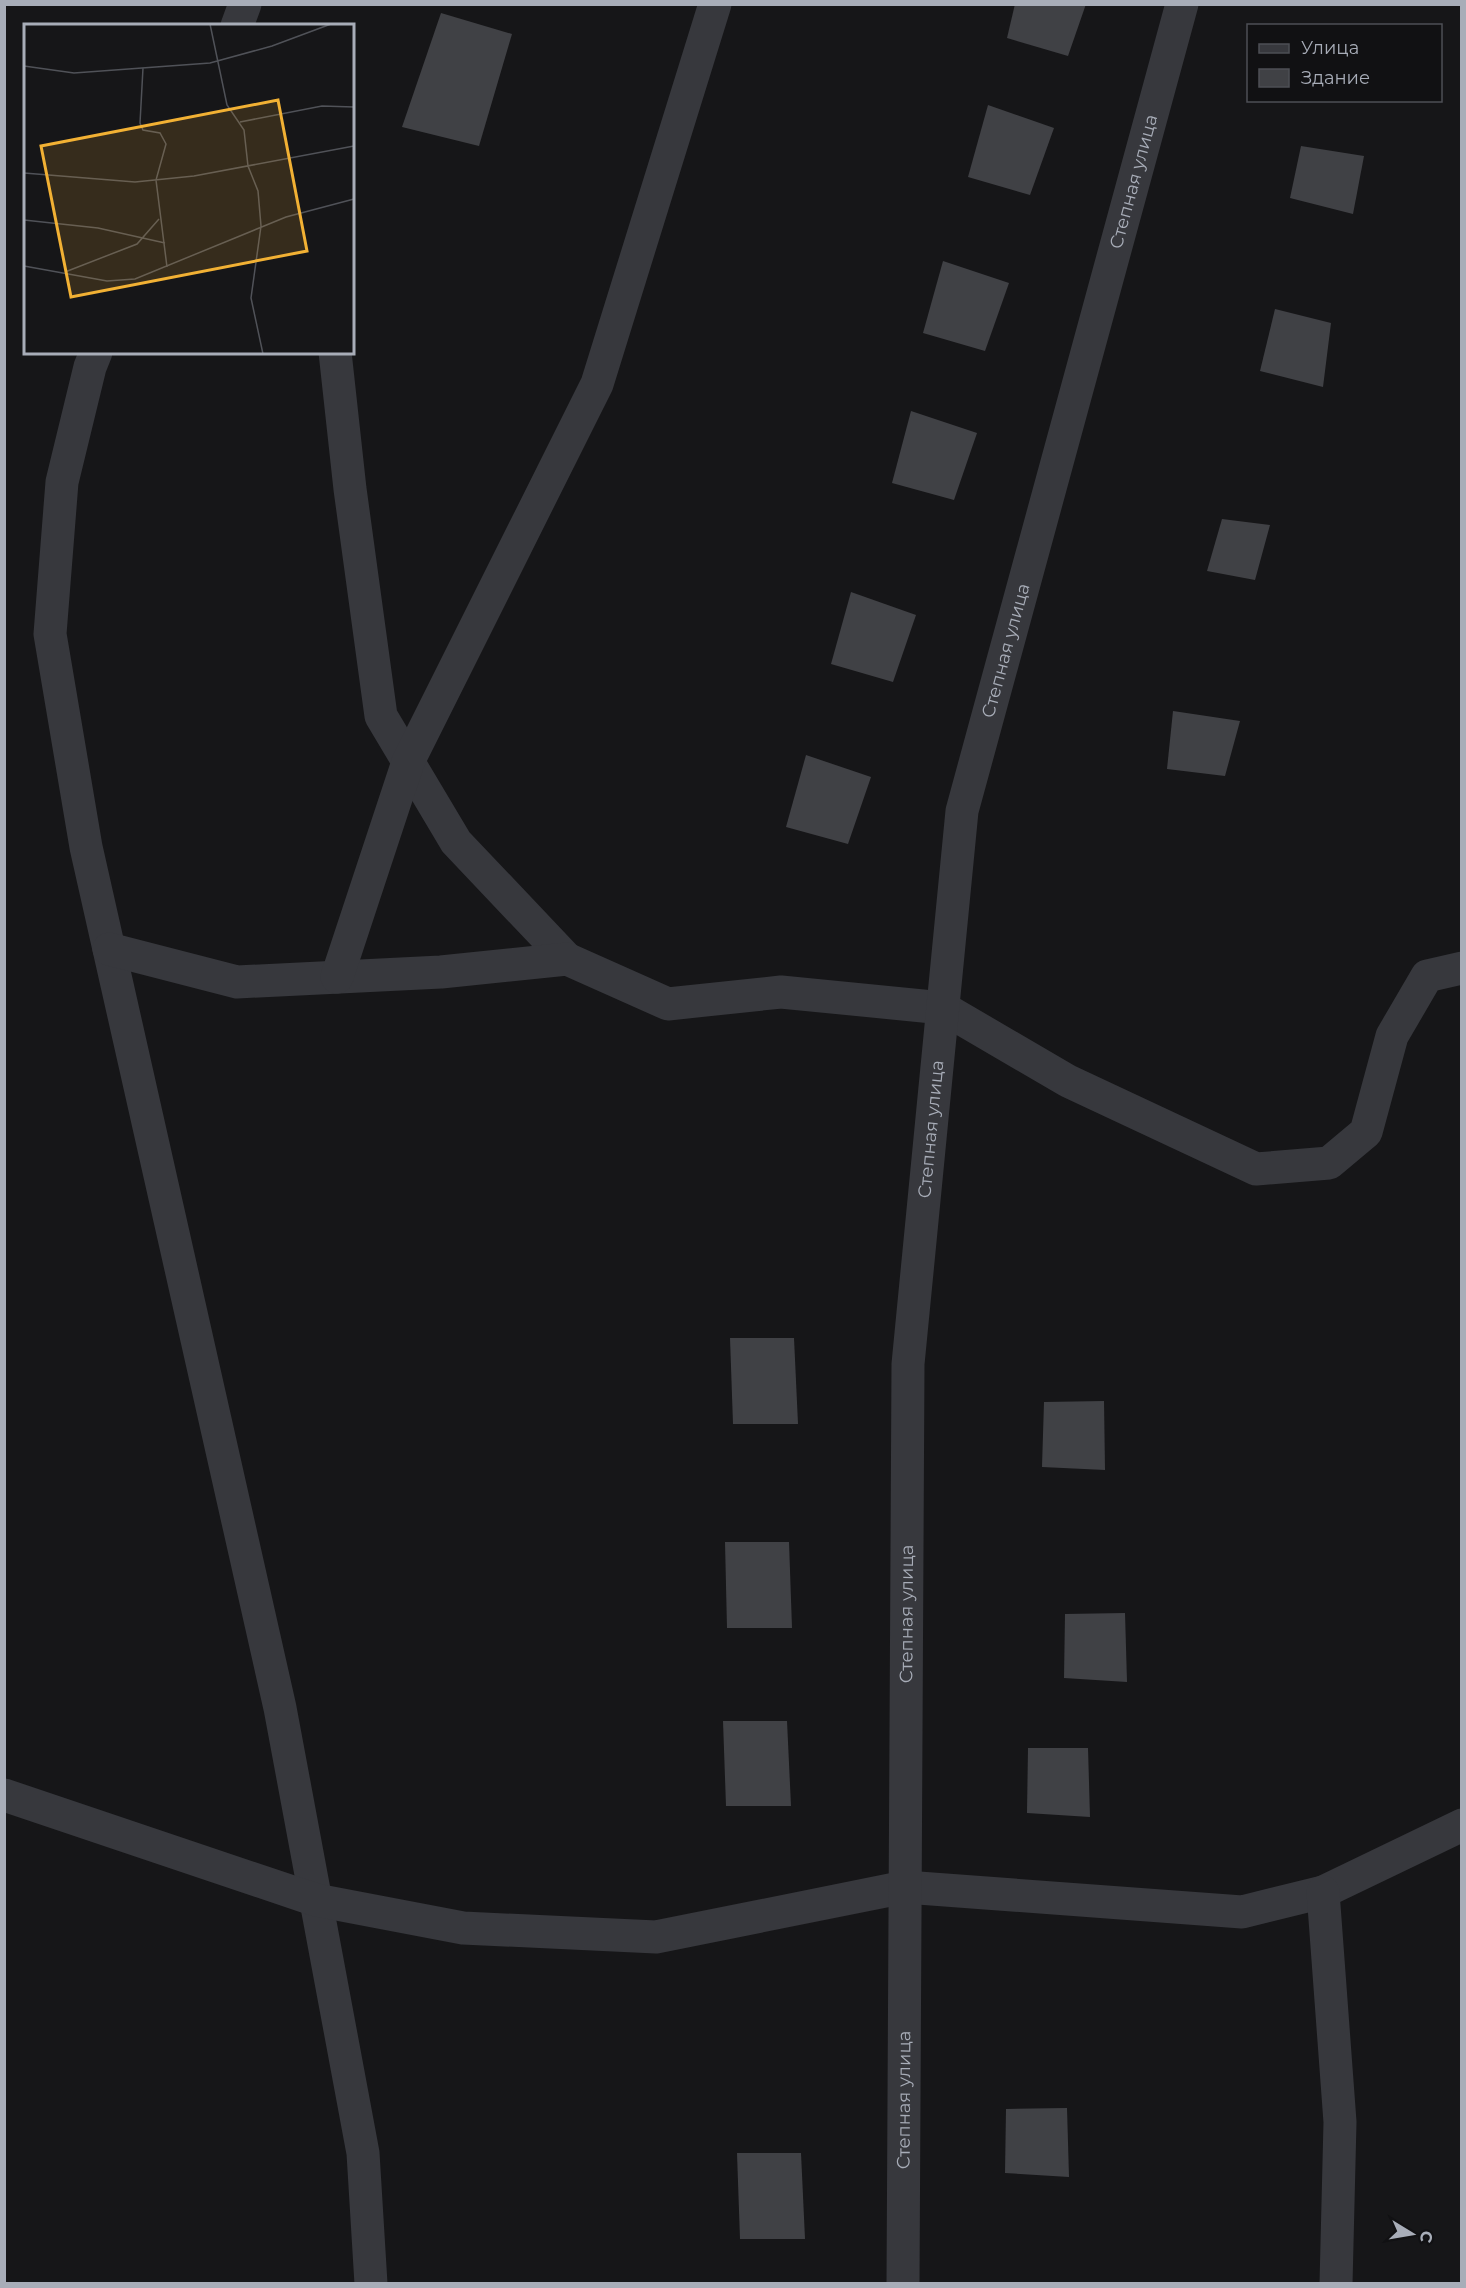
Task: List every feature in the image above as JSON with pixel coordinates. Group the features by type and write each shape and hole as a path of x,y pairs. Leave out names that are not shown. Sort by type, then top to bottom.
{"street":[{"path":"238,24 245,4"},
{"path":"250,4 255,24"},
{"path":"337,977 408,762 597,384 715,4"},
{"name":"Степная улица","path":"903,2283 908,1364 962,811 1182,4"},
{"path":"95,354 62,482 50,634 86,847 280,1707 363,2153 371,2283"},
{"path":"335,354 350,489 381,716 456,842 567,958 668,1004 781,992 943,1008 1068,1082 1256,1169 1329,1163 1366,1132 1392,1036 1427,976 1461,968"},
{"path":"109,949 237,982 441,972 567,958"},
{"path":"4,1795 316,1900 463,1928 656,1937 905,1887 1242,1912 1323,1892 1461,1826"},
{"path":"1323,1892 1340,2122 1336,2283"}],"building":[{"path":"1015,4 1086,4 1068,56 1007,38"},
{"path":"441,13 512,34 479,146 402,127"},
{"path":"988,105 1054,128 1030,195 968,177"},
{"path":"1301,146 1364,156 1353,214 1290,198"},
{"path":"943,261 1009,283 985,351 923,333"},
{"path":"1275,309 1331,323 1323,387 1260,371"},
{"path":"911,411 977,433 954,500 892,483"},
{"path":"1222,519 1270,525 1255,580 1207,571"},
{"path":"851,592 916,615 893,682 831,664"},
{"path":"1173,711 1240,721 1225,776 1167,769"},
{"path":"806,755 871,777 848,844 786,827"},
{"path":"730,1338 794,1338 798,1424 733,1424"},
{"path":"1104,1401 1105,1470 1042,1467 1044,1402"},
{"path":"725,1542 789,1542 792,1628 727,1628"},
{"path":"1125,1613 1127,1682 1064,1678 1065,1614"},
{"path":"723,1721 787,1721 791,1806 726,1806"},
{"path":"1028,1748 1088,1748 1090,1817 1027,1813"},
{"path":"1067,2108 1069,2177 1005,2173 1006,2109"},
{"path":"737,2153 801,2153 805,2239 740,2239"}]}
